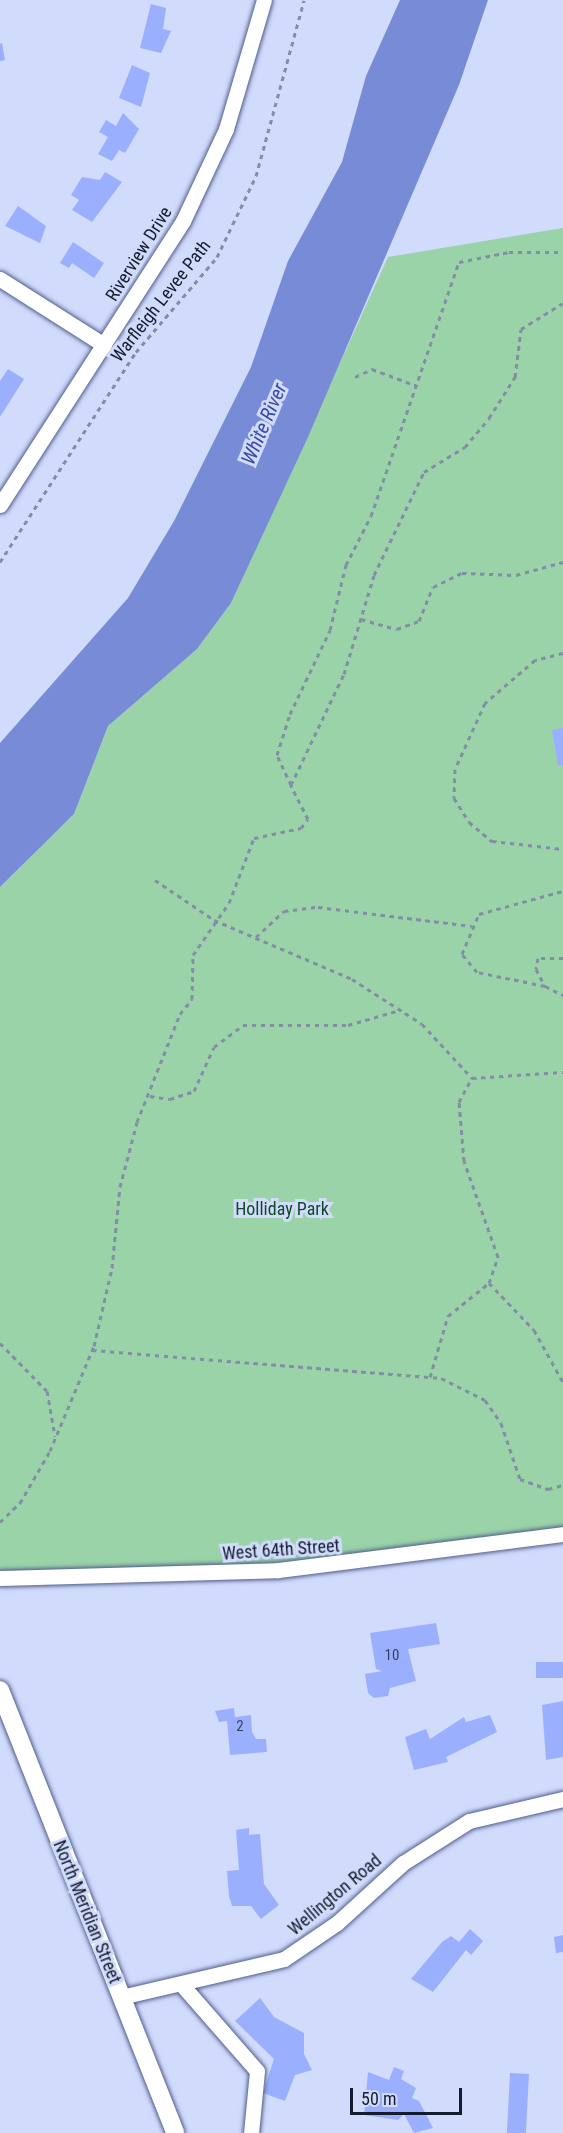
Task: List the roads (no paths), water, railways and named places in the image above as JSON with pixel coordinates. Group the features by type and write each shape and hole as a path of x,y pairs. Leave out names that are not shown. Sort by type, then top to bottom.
{"main road":[{"name":"North Meridian Street","path":"0,1690 175,2133"}],"street":[{"name":"Riverview Drive","path":"0,505 160,262 207,171 242,86 264,0"},
{"path":"0,279 104,345"},
{"name":"West 64th Street","path":"0,1578 278,1570 563,1534"},
{"name":"Wellington Road","path":"121,1997 182,1985 284,1959 337,1923 403,1863 469,1821 563,1799"},
{"path":"182,1985 257,2071 251,2133"}],"water":[{"name":"White River","path":"400,0 488,0 459,85 308,437 231,603 197,649 108,726 74,814 0,887 0,743 128,598 174,521 251,367 288,261 342,162 366,76"}],"park label":[{"name":"Holliday Park","path":"282,1209"}]}
